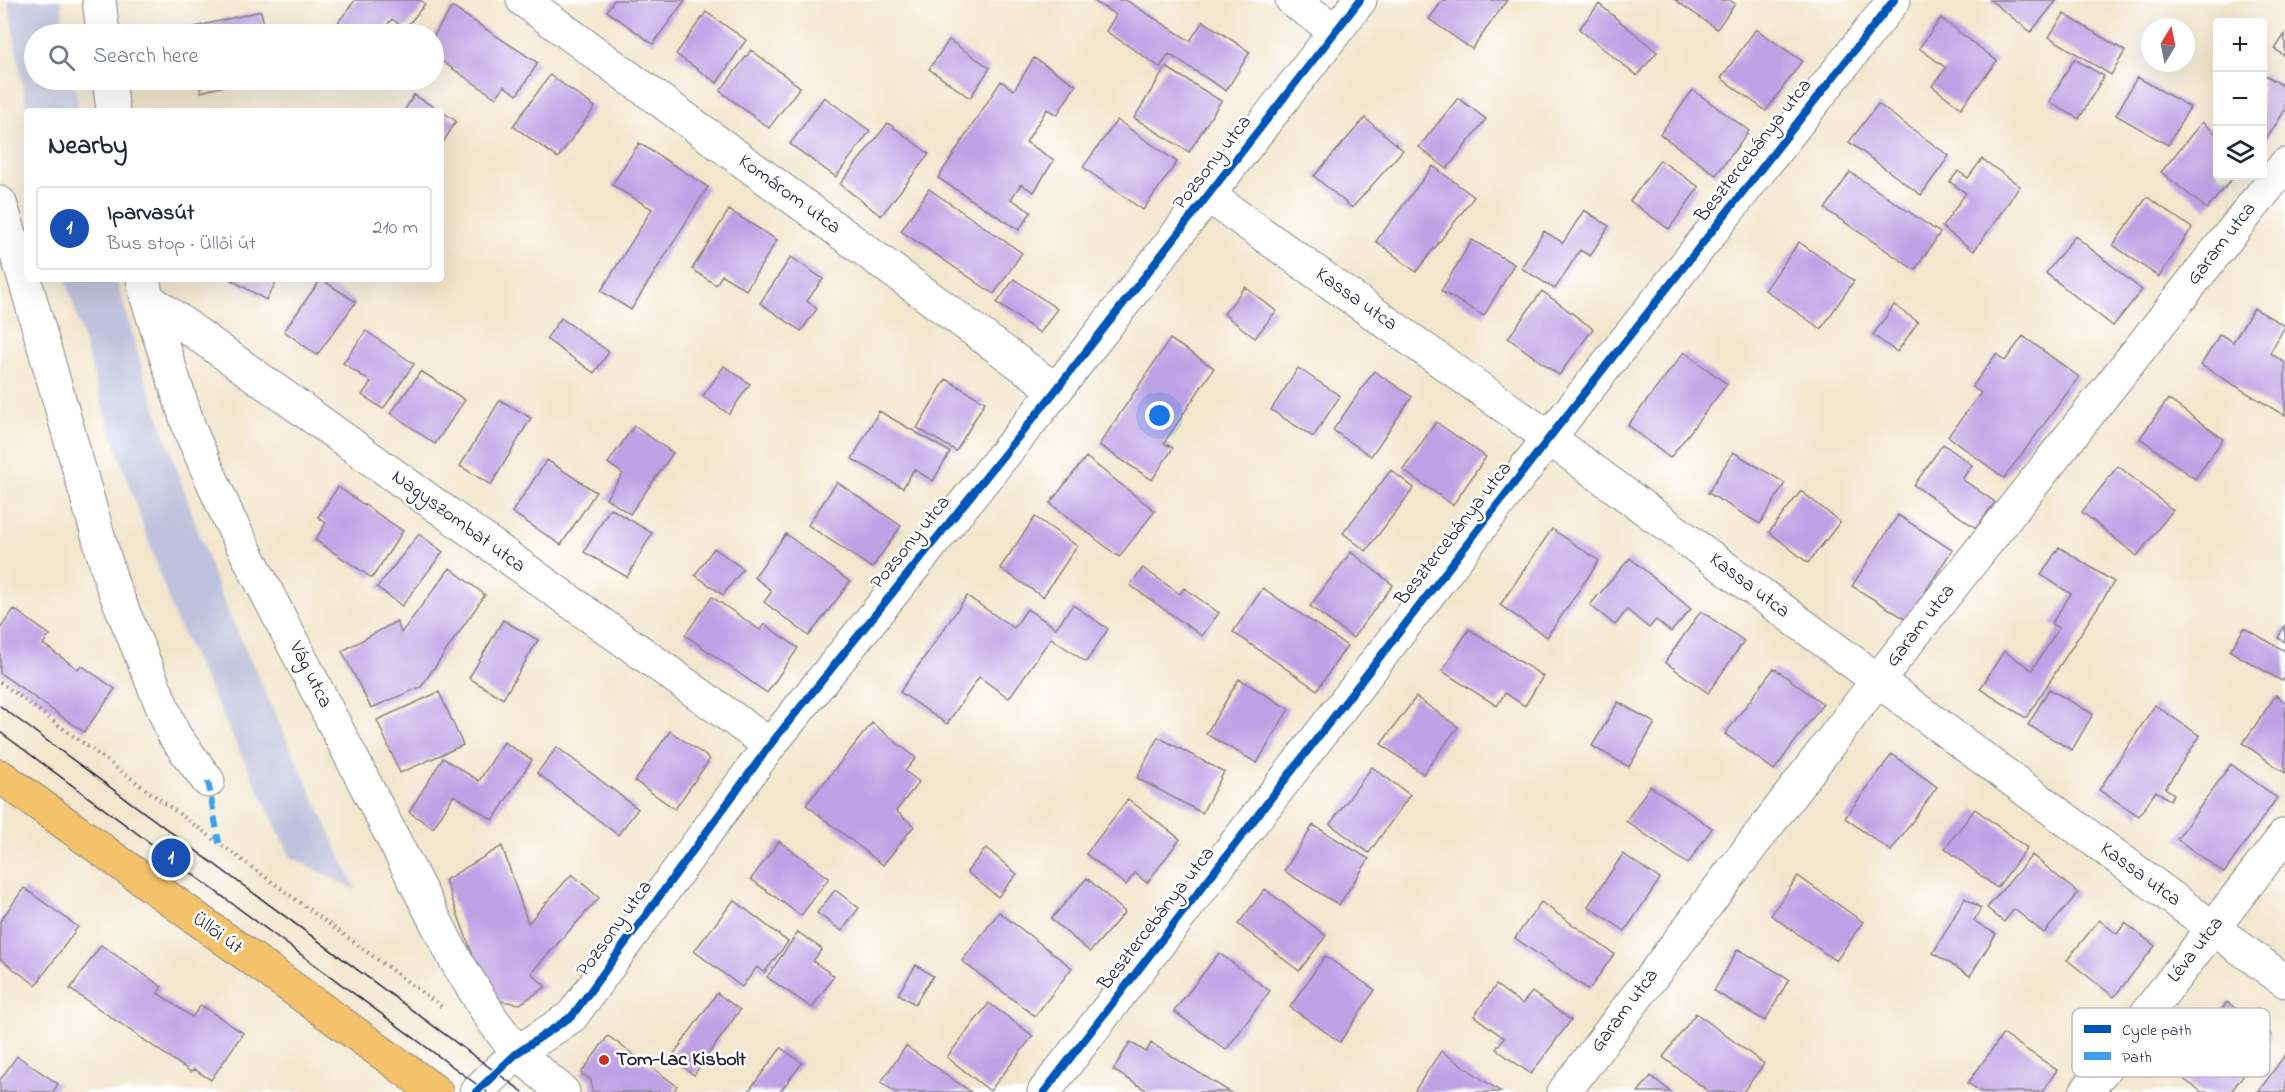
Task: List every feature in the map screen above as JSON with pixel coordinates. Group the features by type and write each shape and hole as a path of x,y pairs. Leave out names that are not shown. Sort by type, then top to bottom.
{"main road":[{"name":"Üllői út","path":"0,776 435,1092"}],"street":[{"path":"99,0 102,24"},
{"name":"Komárom utca","path":"523,0 1056,390"},
{"path":"1292,0 1336,31"},
{"name":"Pozsony utca","path":"476,1092 516,1053 572,1016 770,745 1056,390 1360,0"},
{"name":"Besztercebánya utca","path":"1044,1092 1549,438 1894,0"},
{"path":"110,90 113,108"},
{"name":"Garam utca","path":"1564,1092 1877,681 2285,165"},
{"name":"Kassa utca","path":"1209,196 1549,438 2285,981"},
{"path":"0,203 24,279"},
{"path":"25,282 112,584 174,735 208,781"},
{"name":"Nagyszombat utca","path":"145,288 770,745"},
{"name":"Vág utca","path":"145,288 190,430 230,519 455,959 516,1053 563,1092"},
{"name":"Léva utca","path":"2151,1008 2285,835"},
{"name":"Léva utca","path":"2086,1092 2098,1077"}],"path":[{"path":"0,682 448,1011"}],"shaded area":[{"path":"8,0 61,0 64,24 24,24 24,90 76,90 79,108 26,108"},
{"path":"67,282 117,282 143,371 220,594 356,890 291,857 175,618 104,412"}],"building":[{"path":"355,0 420,0 425,4 409,24 398,24 392,19 388,24 337,24"},
{"path":"614,0 685,0 653,44 607,11"},
{"path":"1092,0 1126,0 1190,41 1203,21 1250,52 1226,91 1169,54 1160,67 1106,31 1116,15"},
{"path":"1443,0 1507,0 1472,49 1429,19"},
{"path":"1675,0 1730,0 1735,4 1717,29"},
{"path":"1990,0 2057,0 2031,32"},
{"path":"1599,4 1657,52 1637,76 1579,29"},
{"path":"452,7 538,63 517,95 504,86 496,98 444,63 444,24 441,24"},
{"path":"261,11 264,24 207,24"},
{"path":"706,12 746,40 717,83 676,54"},
{"path":"2064,14 2125,51 2111,75 2049,37"},
{"path":"1941,18 1997,61 1961,108 1932,86 1946,68 1919,48"},
{"path":"1756,29 1802,61 1766,111 1721,78"},
{"path":"2285,34 2285,56 2275,49"},
{"path":"949,40 990,68 970,98 929,69"},
{"path":"751,50 800,87 769,128 720,91"},
{"path":"1034,58 1076,85 1057,115 1047,109 1026,142 1054,160 1034,192 1021,184 1011,199 1031,212 1019,230 938,178 1001,81 1014,90"},
{"path":"2074,59 2104,76 2079,119 2049,102"},
{"path":"1166,67 1221,101 1189,152 1134,118"},
{"path":"550,75 595,107 558,158 513,126"},
{"path":"2267,76 2285,87 2285,110 2267,138"},
{"path":"2137,77 2190,107 2168,145 2116,115"},
{"path":"1693,90 1749,131 1716,175 1660,134"},
{"path":"414,95 436,108 406,108"},
{"path":"824,97 870,131 836,177 790,144"},
{"path":"1458,98 1486,119 1447,169 1419,147"},
{"path":"1878,104 1949,156 1921,195 1849,142"},
{"path":"444,113 456,121 444,141"},
{"path":"1365,118 1403,150 1352,208 1314,176"},
{"path":"1117,120 1177,162 1143,210 1083,167"},
{"path":"2202,122 2213,131 2213,180 2231,180 2207,209 2161,172"},
{"path":"888,123 929,154 881,216 840,184"},
{"path":"639,143 708,187 631,310 601,291 652,209 612,185"},
{"path":"1982,159 2020,186 1974,251 1942,227 1966,193 1950,182 1958,171 1968,178"},
{"path":"1660,160 1699,187 1669,229 1630,201"},
{"path":"1433,166 1474,197 1416,272 1376,241"},
{"path":"1850,172 1940,233 1915,270 1825,209"},
{"path":"929,189 1022,253 994,294 901,231"},
{"path":"2147,197 2192,228 2159,277 2113,245"},
{"path":"729,210 777,240 746,290 722,275 716,285 692,269"},
{"path":"1584,210 1609,226 1590,256 1580,250 1555,289 1521,268 1544,231 1563,243"},
{"path":"2075,236 2142,290 2113,326 2046,273"},
{"path":"1472,240 1514,264 1484,316 1441,291"},
{"path":"1799,242 1854,281 1821,329 1765,290"},
{"path":"791,257 823,279 807,301 817,309 801,331 760,303"},
{"path":"1014,279 1057,309 1040,333 997,303"},
{"path":"235,282 276,282 266,300"},
{"path":"319,282 326,282 356,302 317,355 284,331"},
{"path":"1245,287 1276,311 1255,338 1224,314"},
{"path":"1542,291 1593,329 1559,375 1508,338"},
{"path":"1894,305 1918,322 1897,352 1873,335"},
{"path":"2254,308 2285,326 2270,353 2285,363 2285,416 2201,365 2220,334 2233,342"},
{"path":"561,318 609,352 594,373 546,339"},
{"path":"366,331 414,364 383,409 362,395 371,382 343,363"},
{"path":"2023,336 2079,377 2004,478 1948,436 1981,393 1972,387 1996,354 2005,361"},
{"path":"1170,339 1214,368 1164,443 1173,448 1152,480 1099,445"},
{"path":"1684,352 1727,384 1670,458 1628,425"},
{"path":"724,366 750,384 729,414 703,396"},
{"path":"1298,368 1340,396 1313,437 1271,410"},
{"path":"421,371 465,400 435,444 391,413"},
{"path":"1374,371 1412,397 1371,456 1333,430"},
{"path":"946,379 985,402 956,451 917,428"},
{"path":"2168,399 2223,439 2195,479 2140,438"},
{"path":"500,400 531,418 491,485 460,466"},
{"path":"879,411 950,452 933,481 914,469 903,488 852,459"},
{"path":"1436,422 1486,457 1453,505 1403,470"},
{"path":"634,426 673,453 630,514 606,498 623,474 608,463"},
{"path":"1943,444 1972,465 1962,479 1995,502 1976,528 1914,485"},
{"path":"1733,452 1785,483 1760,524 1708,493"},
{"path":"1086,457 1155,511 1119,557 1050,503"},
{"path":"547,460 596,492 561,545 512,512"},
{"path":"2118,466 2173,510 2137,556 2082,512"},
{"path":"1391,470 1414,488 1366,551 1343,533"},
{"path":"837,482 901,526 872,568 808,525"},
{"path":"338,487 403,531 372,578 315,540 326,523 318,517"},
{"path":"1801,491 1840,522 1808,563 1769,532"},
{"path":"610,508 652,533 627,577 584,552"},
{"path":"1898,515 1952,550 1907,620 1852,586"},
{"path":"1035,517 1077,546 1043,597 1000,568"},
{"path":"1552,529 1599,561 1547,637 1500,605"},
{"path":"419,534 443,552 402,606 377,587"},
{"path":"786,534 850,582 809,636 764,602 772,591 754,577"},
{"path":"2059,547 2114,582 2026,718 1980,689 2004,651 2032,670 2059,628 2051,624 2071,594 2041,575"},
{"path":"714,548 743,569 723,595 695,575"},
{"path":"1351,552 1393,585 1353,638 1310,606"},
{"path":"1630,558 1691,609 1671,632 1656,620 1649,628 1627,610 1615,625 1590,605"},
{"path":"450,568 485,595 421,687 371,708 342,651 397,621 401,633"},
{"path":"1143,568 1180,594 1184,588 1219,613 1202,636 1130,585"},
{"path":"1263,588 1347,646 1317,690 1233,632"},
{"path":"967,596 1014,628 1027,609 1056,628 1073,605 1108,629 1086,662 1051,638 1009,698 979,677 947,724 900,692"},
{"path":"712,597 760,630 764,624 798,648 767,693 685,635"},
{"path":"14,609 50,635 43,644 78,669 81,665 115,689 84,732 0,673 0,629"},
{"path":"1701,611 1744,641 1708,693 1665,662"},
{"path":"503,620 538,640 503,699 469,678"},
{"path":"2285,625 2285,642 2278,638"},
{"path":"2244,628 2285,651 2285,677 2282,681 2230,651"},
{"path":"1469,629 1543,676 1525,706 1505,693 1497,706 1442,671"},
{"path":"1774,668 1823,704 1774,770 1725,734"},
{"path":"1239,679 1289,709 1257,763 1206,734"},
{"path":"2049,689 2093,714 2072,750 2028,725"},
{"path":"439,692 463,745 400,773 377,720"},
{"path":"2276,695 2285,702 2285,773 2243,743"},
{"path":"1416,697 1458,727 1423,774 1381,744"},
{"path":"1618,702 1655,723 1629,767 1592,746"},
{"path":"2155,705 2200,736 2165,788 2174,794 2170,800 2156,791 2139,816 2099,790"},
{"path":"872,723 916,758 905,771 919,782 896,811 914,826 883,865 806,805"},
{"path":"670,731 710,759 675,809 635,781"},
{"path":"1158,737 1224,772 1202,813 1137,778"},
{"path":"504,742 532,760 493,820 454,795 433,828 409,812 443,758 479,781"},
{"path":"557,747 638,809 618,835 537,773"},
{"path":"1892,754 1937,787 1891,851 1845,818"},
{"path":"2231,764 2277,798 2224,873 2177,839"},
{"path":"1372,767 1410,795 1369,853 1330,824"},
{"path":"1650,786 1712,828 1688,864 1626,821"},
{"path":"1128,799 1180,839 1147,883 1135,873 1126,885 1086,854"},
{"path":"1975,809 2027,848 1997,888 1945,848"},
{"path":"1313,825 1369,859 1339,905 1284,871"},
{"path":"779,841 829,878 801,916 751,879"},
{"path":"502,846 528,923 572,874 599,898 531,973 546,987 520,1004 494,1000 482,980 445,880"},
{"path":"986,848 1017,874 998,897 967,872"},
{"path":"1623,854 1660,879 1625,931 1588,906"},
{"path":"2032,855 2078,893 2044,933 2014,909 2004,922 1987,908"},
{"path":"1798,876 1863,922 1836,961 1771,915"},
{"path":"1087,878 1125,912 1090,952 1051,919"},
{"path":"24,888 78,927 36,985 0,959 0,921"},
{"path":"1265,889 1326,936 1299,971 1238,924"},
{"path":"835,890 859,908 842,931 817,913"},
{"path":"1965,898 1981,908 1974,921 1996,934 1970,976 1933,953"},
{"path":"734,900 788,942 764,973 757,967 742,987 694,951"},
{"path":"1541,902 1614,954 1589,990 1515,938"},
{"path":"999,912 1072,968 1035,1016 962,961"},
{"path":"2099,920 2117,934 2125,923 2155,946 2114,997 2067,960"},
{"path":"798,932 822,949 813,961 834,976 812,1008 767,977"},
{"path":"101,945 162,987 158,993 192,1017 201,1005 243,1033 211,1080 194,1069 191,1072 70,989"},
{"path":"1738,949 1789,979 1765,1021 1714,991"},
{"path":"1219,953 1270,991 1226,1050 1174,1011"},
{"path":"1325,956 1375,990 1340,1042 1290,1007"},
{"path":"916,965 933,976 915,1004 898,994"},
{"path":"1496,985 1522,1004 1532,992 1571,1020 1531,1074 1496,1049 1504,1038 1474,1016"},
{"path":"717,993 740,1010 694,1075 671,1058"},
{"path":"2227,1002 2235,1008 2223,1008"},
{"path":"989,1003 1033,1036 990,1091 947,1057"},
{"path":"1696,1013 1764,1064 1743,1092 1709,1092 1663,1057"},
{"path":"2003,1034 2057,1070 2042,1092 1981,1092 1968,1083"},
{"path":"608,1036 677,1086 673,1092 592,1092 591,1080 581,1073"},
{"path":"1130,1042 1146,1052 1151,1043 1230,1092 1149,1092 1113,1070"},
{"path":"906,1046 971,1092 895,1092 881,1082"},
{"path":"781,1048 802,1063 780,1092 748,1092"},
{"path":"1441,1051 1501,1092 1418,1092 1415,1090"},
{"path":"2285,1055 2285,1092 2258,1092"},
{"path":"17,1056 58,1084 53,1092 0,1092 0,1080"},
{"path":"1651,1076 1671,1092 1638,1092"},
{"path":"2181,1077 2242,1077 2231,1092 2202,1092"}],"tram line":[{"path":"0,706 523,1092"},
{"path":"0,732 487,1092"}],"marked path":[{"path":"208,781 219,843"}],"cycle path":[{"path":"476,1092 517,1053 572,1016 770,745 1056,390 1360,0"},
{"path":"1044,1092 1549,438 1894,0"}],"place":[{"name":"Iparvasút","path":"171,858"},
{"name":"Tom-Lac Kisbolt","path":"604,1060"}]}
